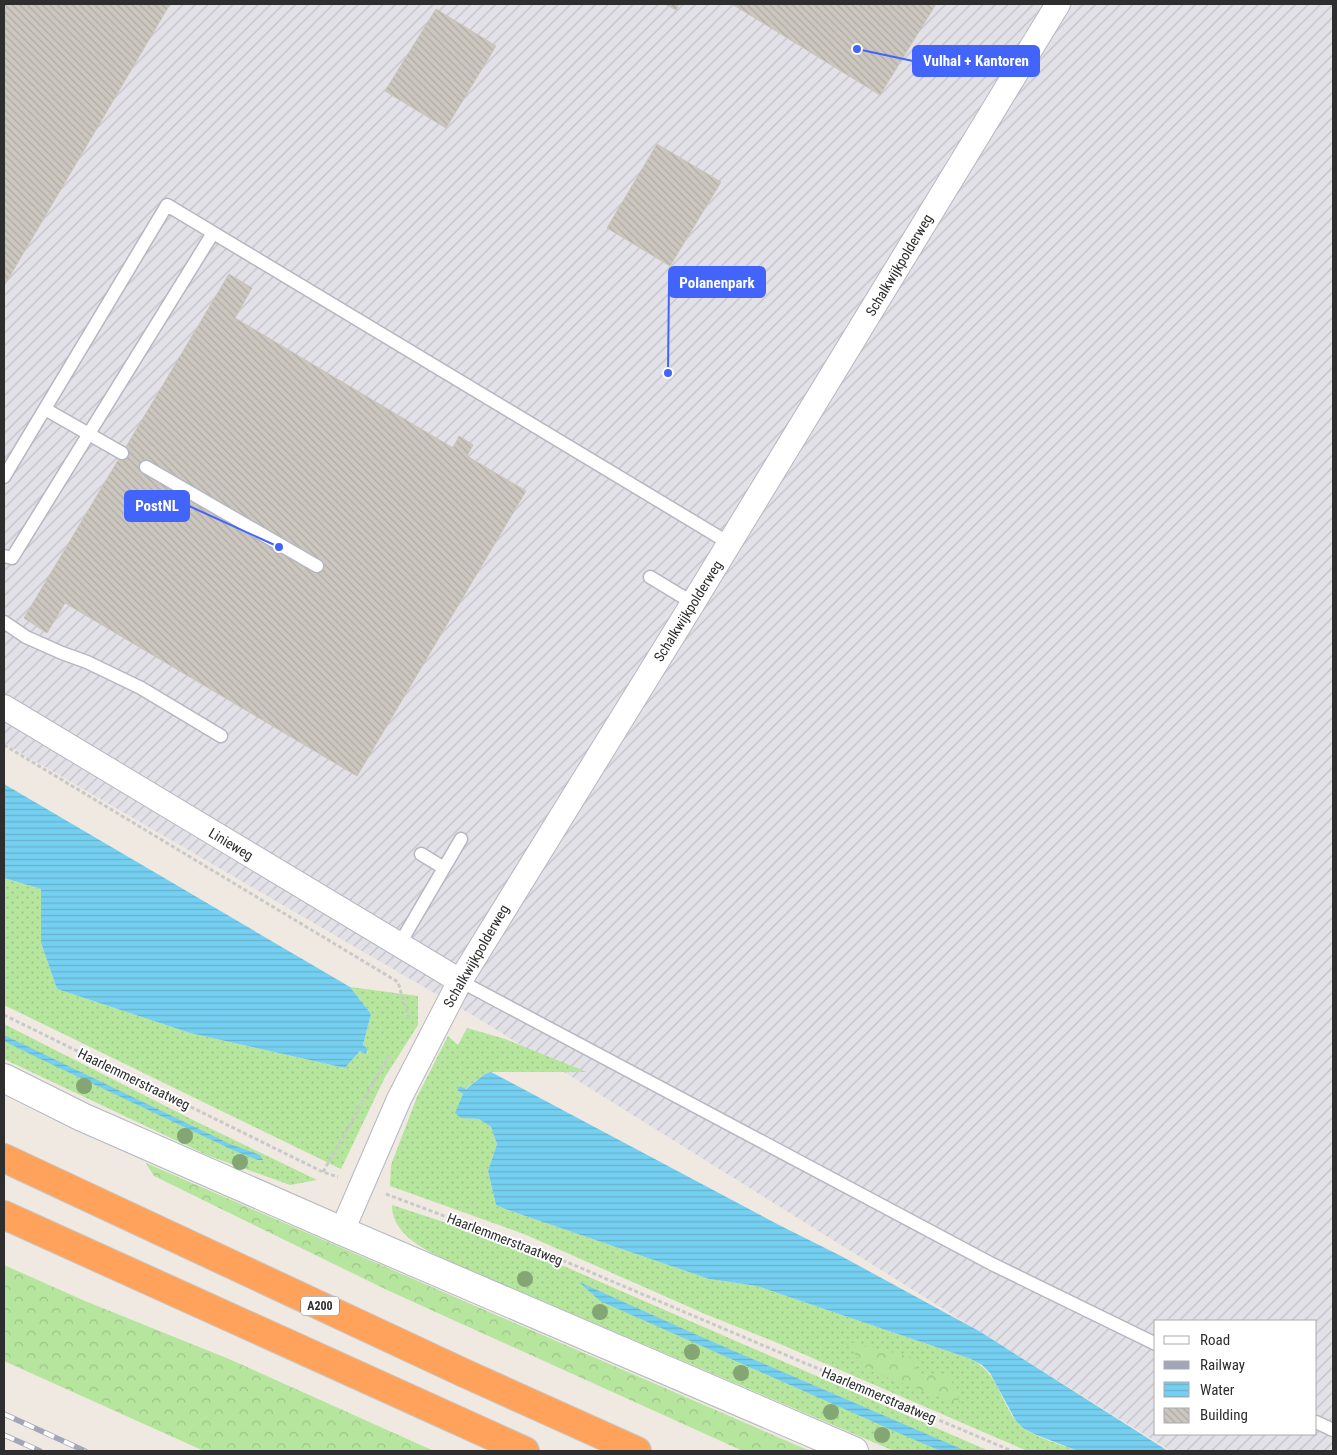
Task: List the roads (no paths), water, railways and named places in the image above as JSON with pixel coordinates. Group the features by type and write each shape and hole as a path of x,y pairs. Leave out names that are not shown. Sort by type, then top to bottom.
{"highway":[{"name":"A200","path":"4,1158 464,1373 637,1451"},
{"path":"4,1215 525,1451"}],"main road":[{"path":"4,1078 82,1117 854,1451"}],"street":[{"name":"Schalkwijkpolderweg","path":"342,1230 399,1099 460,981 1058,4"},
{"name":"Linieweg","path":"4,707 460,981"}],"lane":[{"path":"4,477 167,206 729,543"},
{"path":"4,556 12,558 213,233"},
{"path":"45,409 122,453"},
{"path":"146,467 317,566"},
{"path":"650,577 693,603"},
{"path":"4,622 26,637 62,654 87,662 141,688 221,736"},
{"path":"399,945 461,839"},
{"path":"421,854 444,868"},
{"path":"460,981 992,1264 1154,1343"},
{"path":"1317,1422 1333,1430"}],"water":[{"path":"4,784 350,987 371,1014 363,1045 368,1049 366,1054 360,1051 345,1068 190,1033 57,989 41,943 41,889 4,878"},
{"path":"4,1035 230,1144 260,1155 263,1160 258,1160 235,1151 32,1055 4,1041"},
{"path":"491,1072 841,1256 979,1331 1168,1451 1078,1451 1023,1428 1016,1421 990,1373 982,1365 971,1359 757,1286 709,1279 496,1205 488,1171 497,1144 491,1127 479,1119 461,1118 455,1113 463,1094 457,1090 460,1086 466,1089 485,1074"},
{"path":"579,1282 966,1451 941,1451 901,1434 600,1301"}],"railway":[{"path":"4,1414 85,1451"},
{"path":"4,1435 40,1451"}],"place":[{"name":"Vulhal + Kantoren","path":"857,49"},
{"name":"Polanenpark","path":"668,373"},
{"name":"PostNL","path":"279,547"}]}
